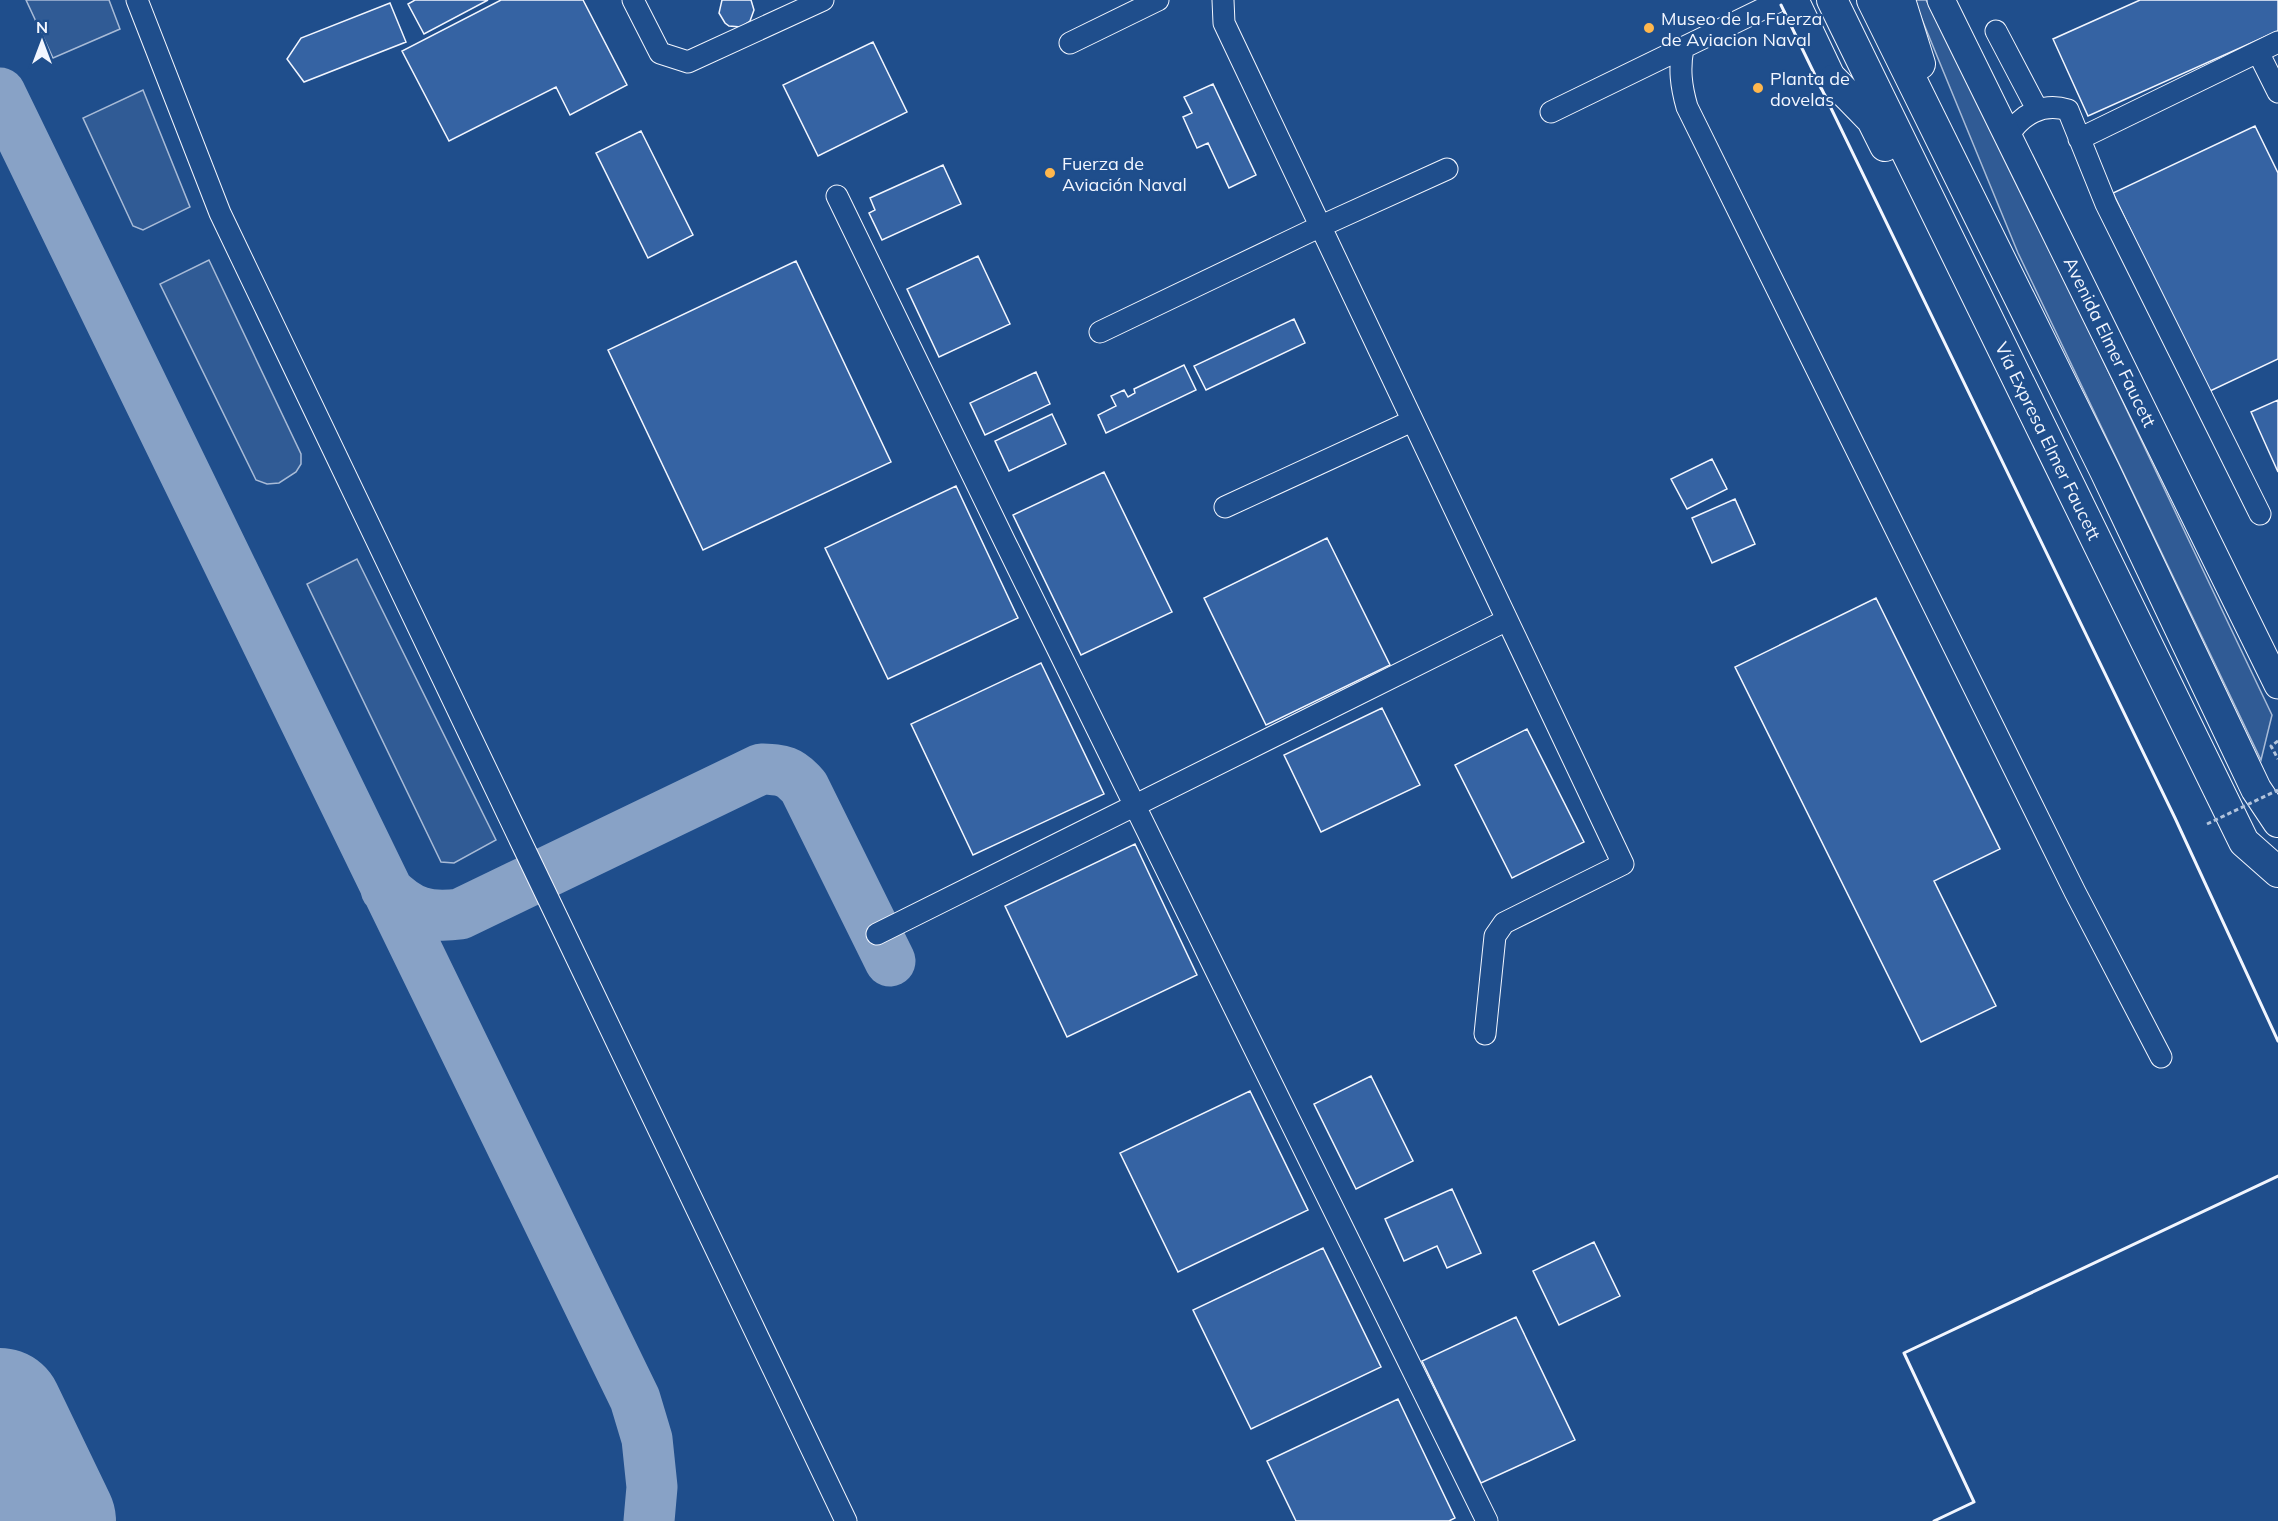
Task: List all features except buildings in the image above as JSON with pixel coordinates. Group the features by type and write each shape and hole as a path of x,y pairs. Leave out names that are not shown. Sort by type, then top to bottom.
{"highway":[{"name":"Vía Expresa Elmer Faucett","path":"1832,0 2244,842 2278,872"},
{"name":"Vía Expresa Elmer Faucett","path":"1872,0 2105,471 2256,789 2278,822"},
{"path":"1900,0 1950,158"},
{"path":"1833,80 1872,120 1932,238 1961,264"}],"main road":[{"path":"1795,0 1833,80"},
{"name":"Avenida Elmer Faucett","path":"1941,0 2278,685"}],"lane":[{"path":"137,0 220,213 846,1521"},
{"path":"633,0 660,53 688,62 717,51 823,0"},
{"path":"1070,43 1158,0"},
{"path":"1223,0 1224,23 1623,864 1504,923 1496,936 1485,1034"},
{"path":"1551,112 1781,0"},
{"path":"1996,31 2037,109"},
{"path":"2079,139 2278,42"},
{"path":"1683,48 1679,69 1681,88 1687,107 2075,892 2161,1057"},
{"path":"2258,52 2278,92"},
{"path":"2008,136 2016,123 2037,109 2058,107 2068,110 2106,204 2260,514"},
{"path":"1100,332 1319,227 1447,169"},
{"path":"837,196 1487,1521"},
{"path":"1225,507 1412,421"},
{"path":"877,934 1507,620"}],"path":[{"path":"2278,741 2271,746 2278,759"},
{"path":"2207,824 2278,790"}],"shaded area":[{"path":"26,0 109,0 120,29 53,58"},
{"path":"1914,0 1926,0 1953,45 2272,715 2261,760 2018,253"},
{"path":"143,90 190,207 143,230 133,226 83,118"},
{"path":"209,260 301,454 301,464 296,472 279,483 267,484 256,480 160,284"},
{"path":"357,559 496,840 454,863 441,862 307,584"}],"taxiway":[{"path":"0,93 635,1399 647,1439 652,1487 649,1521"},
{"path":"386,889 411,909 428,914 460,914 761,769 775,770 790,774 804,787 890,961"}],"runway":[{"path":"0,1411 53,1521"}],"wall":[{"path":"1781,5 2175,818 2278,1041"},
{"path":"1934,1521 1974,1502 1904,1353 2278,1176"}],"place":[{"name":"Museo de la Fuerza de Aviacion Naval","path":"1649,28"},
{"name":"Planta de dovelas","path":"1758,88"},
{"name":"Fuerza de Aviación Naval","path":"1050,173"}]}
